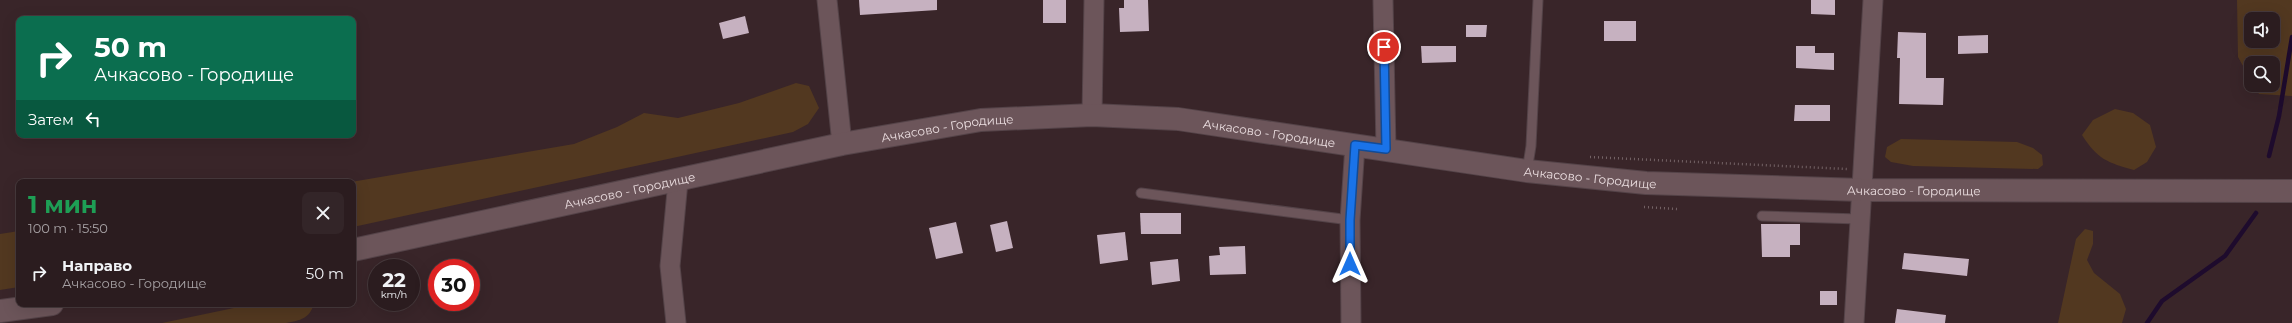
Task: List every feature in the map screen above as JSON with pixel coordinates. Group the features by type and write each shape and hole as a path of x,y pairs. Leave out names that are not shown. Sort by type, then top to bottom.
{"street":[{"path":"827,0 842,144"},
{"path":"1092,115 1094,0"},
{"path":"1383,0 1386,149"},
{"path":"1854,323 1873,0"},
{"name":"Ачкасово - Городище","path":"356,249 678,181 842,144 981,120 1092,115 1178,118 1527,171 1646,183 1862,180 2292,191"},
{"path":"1350,323 1350,220 1355,145"},
{"path":"676,323 670,266 678,181"},
{"path":"0,311 30,307"}],"lane":[{"path":"1527,171 1531,146 1538,0"},
{"path":"1141,193 1350,220"},
{"path":"1762,216 1859,219"}],"path":[{"path":"1647,160 1862,180"},
{"path":"1644,206 1677,209"}],"shaded area":[{"path":"2237,0 2292,0 2292,96 2259,94 2258,92 2280,92 2280,56 2244,56 2244,68 2238,57"},
{"path":"796,83 809,86 819,108 808,124 793,132 356,226 356,181 574,144 617,127 644,113 678,118 739,103"},
{"path":"2115,109 2133,113 2150,125 2156,147 2147,162 2134,170 2117,165 2098,155 2082,135 2093,120"},
{"path":"1901,139 2017,142 2033,148 2042,155 2043,165 2038,169 1913,166 1891,162 1885,157 1887,147"},
{"path":"2085,229 2093,231 2093,244 2087,260 2094,273 2120,294 2126,309 2122,323 2058,323 2076,239"},
{"path":"16,231 16,287 0,290 0,234"},
{"path":"239,307 313,307 310,313 304,318 286,323 162,323"}],"building":[{"path":"859,0 937,0 937,10 860,15"},
{"path":"1043,0 1066,0 1066,23 1043,23"},
{"path":"1124,0 1148,0 1149,31 1120,32 1119,8 1124,8"},
{"path":"1811,0 1835,0 1835,15 1811,14"},
{"path":"745,16 749,33 723,39 719,23"},
{"path":"1604,21 1636,21 1636,41 1604,41"},
{"path":"1466,25 1487,25 1486,37 1466,37"},
{"path":"1898,32 1926,33 1926,78 1944,78 1943,105 1899,104 1900,58 1897,58"},
{"path":"1988,35 1988,53 1958,54 1958,36"},
{"path":"1421,46 1456,46 1456,62 1422,63"},
{"path":"1796,46 1815,46 1815,53 1834,53 1834,70 1796,68"},
{"path":"1795,105 1830,105 1830,121 1794,121"},
{"path":"1140,213 1181,213 1181,234 1141,234"},
{"path":"1007,221 1013,248 996,252 990,225"},
{"path":"956,222 963,253 936,259 929,228"},
{"path":"1761,224 1800,224 1800,245 1790,245 1790,257 1762,257"},
{"path":"1125,232 1128,260 1100,264 1097,235"},
{"path":"1245,246 1246,274 1210,275 1209,256 1220,255 1219,247"},
{"path":"1904,253 1969,259 1967,276 1902,269"},
{"path":"1178,259 1180,281 1152,285 1150,262"},
{"path":"1820,291 1837,291 1837,305 1820,305"},
{"path":"1897,309 1946,315 1945,323 1895,323"}],"waterway":[{"path":"2269,156 2279,116 2292,37"},
{"path":"2147,323 2162,301 2225,256 2256,213"}],"route":[{"path":"1350,264 1350,220 1355,145 1386,149 1384,123 1384,47"}]}
